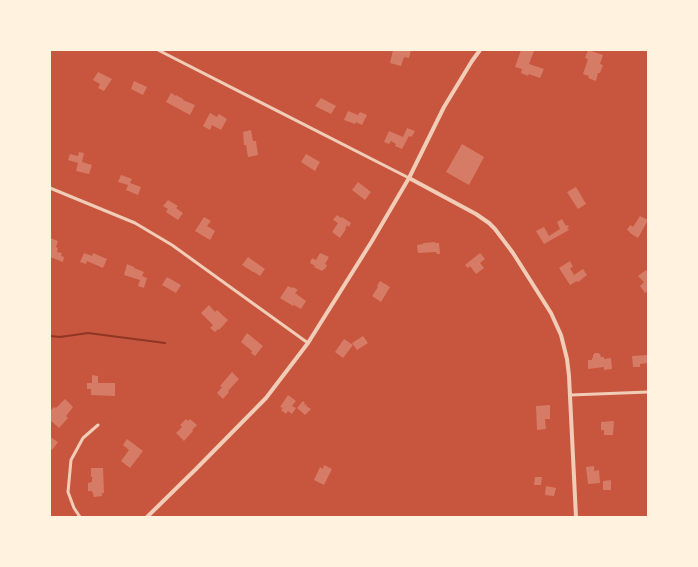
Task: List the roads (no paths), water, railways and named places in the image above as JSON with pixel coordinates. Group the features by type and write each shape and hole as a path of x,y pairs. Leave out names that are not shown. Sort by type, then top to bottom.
{"street":[{"path":"158,50 409,178 476,214 495,229 513,253 552,313 562,335 567,358 571,395 576,517"},
{"path":"147,517 266,398 308,343 372,241 409,178 444,107 480,50"},
{"path":"50,188 135,223 172,245 308,343"},
{"path":"571,395 648,392"},
{"path":"80,517 74,508 68,492 71,460 83,438 98,425"}],"waterway":[{"path":"50,336 60,337 88,333 165,343"}]}
